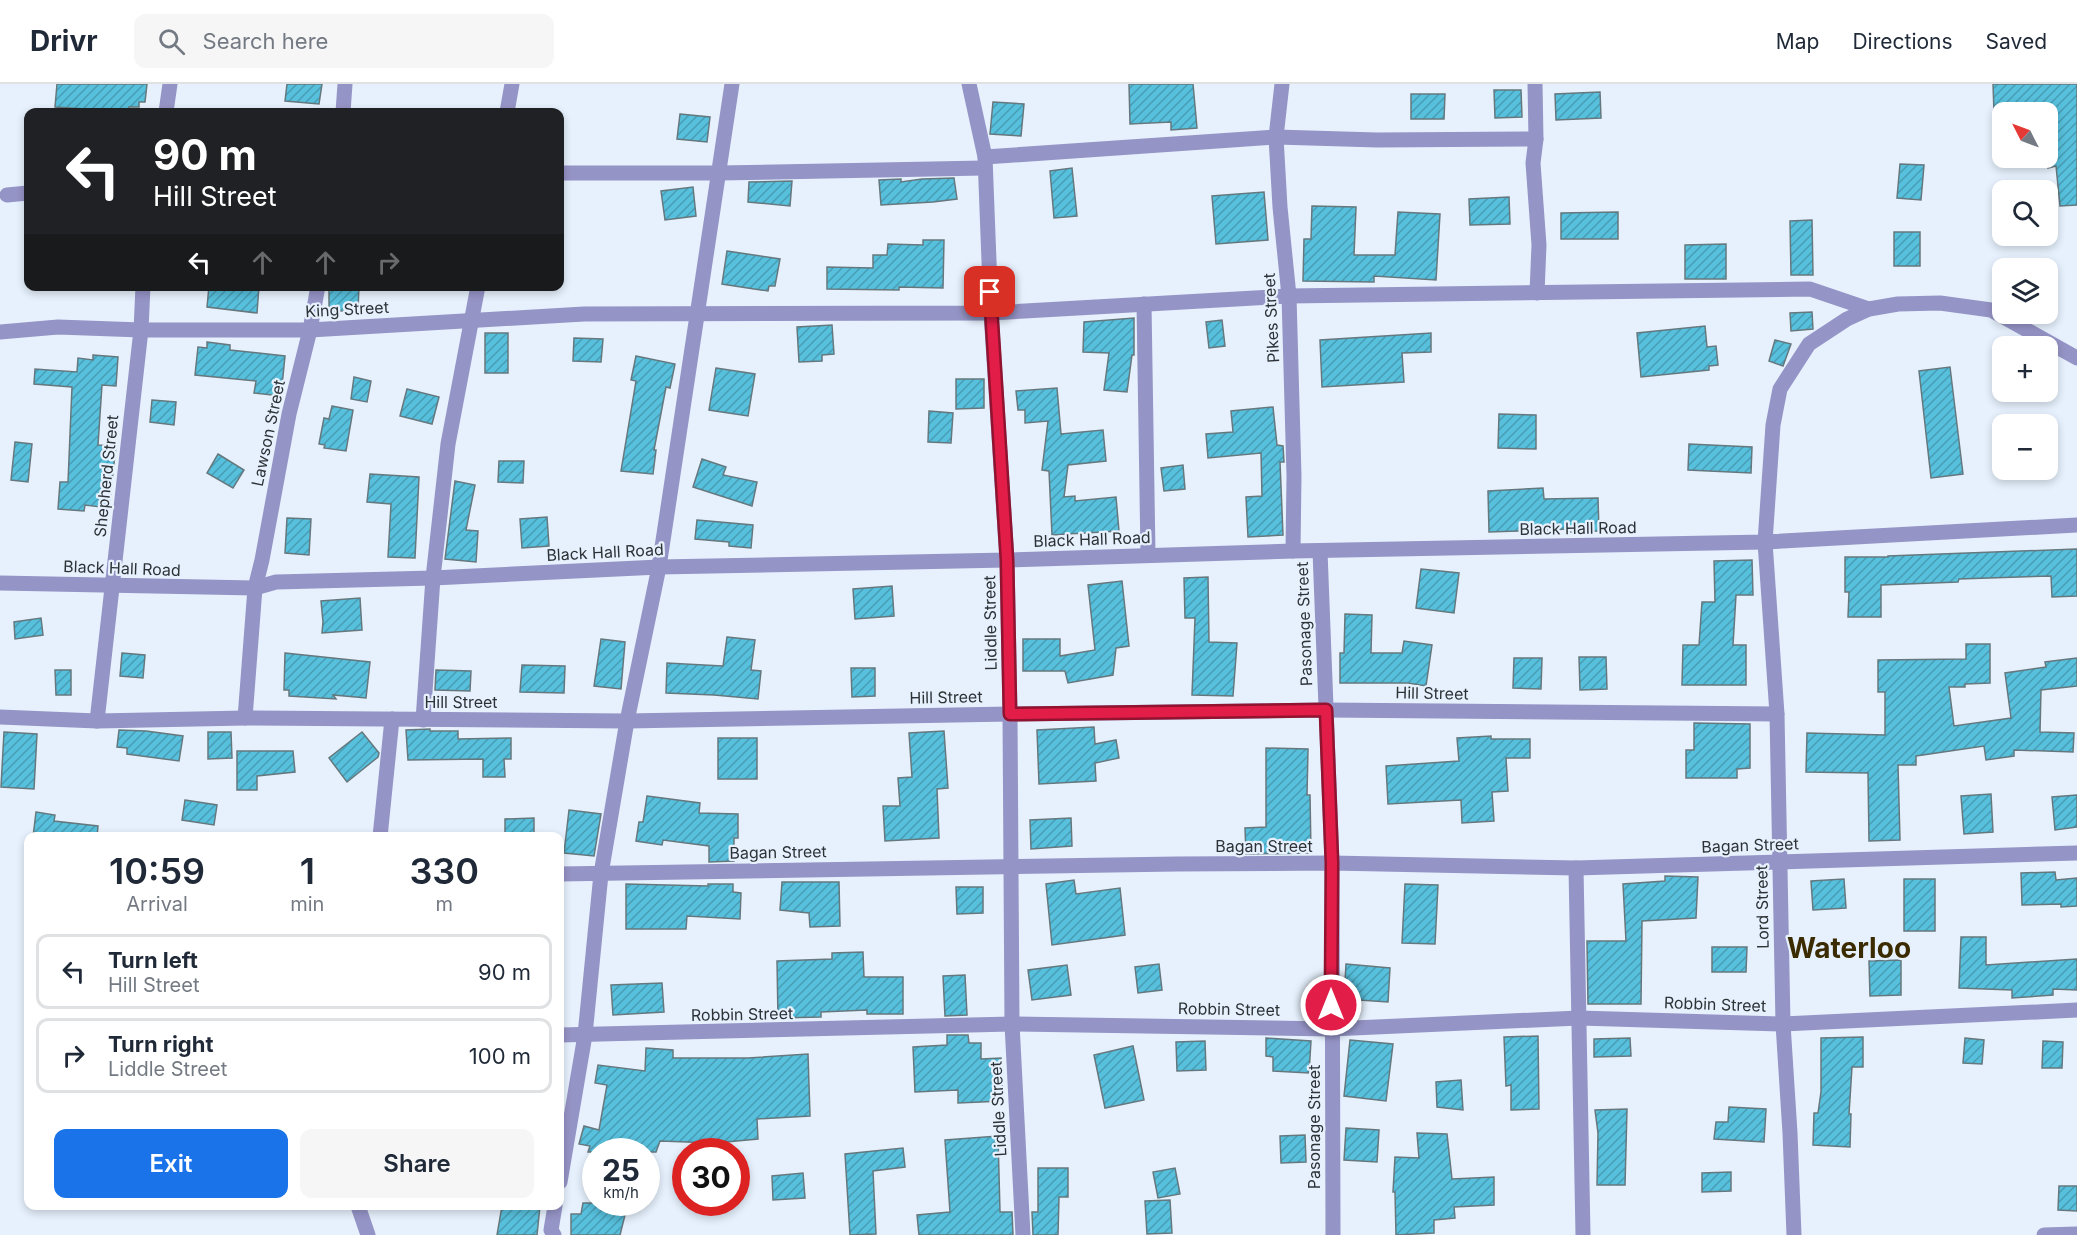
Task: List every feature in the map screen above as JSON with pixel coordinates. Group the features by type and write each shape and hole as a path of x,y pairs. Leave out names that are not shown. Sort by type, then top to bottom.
{"street":[{"path":"167,108 170,84"},
{"path":"343,108 345,84"},
{"path":"508,108 512,84"},
{"path":"564,1158 585,1035 601,874 627,722 659,567 732,84"},
{"name":"Liddle Street","path":"969,84 984,163 1007,560 1012,1024 1023,1235"},
{"name":"Pikes Street","path":"1282,84 1276,137 1289,296 1294,465 1293,550"},
{"path":"1535,84 1536,139 1533,163 1539,245 1537,293"},
{"path":"564,173 718,173 984,163 1276,137 1377,140 1536,139"},
{"path":"7,195 24,193"},
{"name":"King Street","path":"0,332 58,327 141,330 310,330 584,314 991,313 1289,296 1810,289 1869,309"},
{"name":"Shepherd Street","path":"97,721 141,330 143,291"},
{"name":"Lawson Street","path":"245,718 255,588 289,414 317,291"},
{"path":"423,720 433,579 448,444 477,291"},
{"path":"1869,309 1898,304 1940,303 1991,310 2077,358"},
{"path":"1144,304 1148,555"},
{"name":"Lord Street","path":"1794,1235 1783,1024 1777,714 1765,542 1773,426 1780,389 1809,344 1869,309"},
{"name":"Black Hall Road","path":"0,583 35,582 112,587 255,588 276,582 433,579 659,567 1007,560 1293,550 1765,542 2077,525"},
{"name":"Pasonage Street","path":"1320,551 1332,863 1333,1235"},
{"name":"Hill Street","path":"97,721 245,718 627,722 1326,710 1777,714"},
{"path":"0,717 97,721"},
{"path":"381,832 392,719"},
{"name":"Bagan Street","path":"564,874 1332,863 1576,868 2077,853"},
{"path":"1576,868 1583,1235"},
{"name":"Robbin Street","path":"564,1035 1012,1024 1331,1029 1579,1018 1783,1024 2077,1010"},
{"path":"359,1210 368,1235"},
{"path":"552,1232 555,1210"},
{"path":"2043,1235 2077,1234"}],"building":[{"path":"57,84 147,84 145,102 139,102 139,107 55,107"},
{"path":"287,84 322,84 319,104 285,101"},
{"path":"1129,84 1193,84 1197,128 1171,130 1171,122 1130,124"},
{"path":"1993,84 2077,84 2077,205 2060,206 2056,168 2058,102 1994,102"},
{"path":"1494,90 1521,90 1522,117 1495,118"},
{"path":"1600,92 1601,118 1556,120 1555,94"},
{"path":"1411,94 1445,94 1444,119 1411,119"},
{"path":"993,102 1024,104 1021,136 990,134"},
{"path":"680,114 710,117 707,142 677,139"},
{"path":"1900,164 1924,165 1921,200 1897,198"},
{"path":"1072,168 1077,216 1054,218 1050,171"},
{"path":"954,178 957,199 881,205 879,180 901,179 901,182"},
{"path":"792,181 790,206 748,202 749,182"},
{"path":"693,187 696,216 665,220 661,191"},
{"path":"1264,192 1268,240 1216,244 1212,196"},
{"path":"1509,197 1510,224 1470,225 1469,199"},
{"path":"1312,206 1356,207 1354,255 1395,255 1398,212 1440,214 1436,280 1374,276 1374,282 1303,281 1304,239 1311,239"},
{"path":"1618,212 1618,239 1561,239 1561,213"},
{"path":"1812,220 1813,275 1791,275 1790,221"},
{"path":"1894,232 1920,232 1920,266 1894,266"},
{"path":"923,240 944,240 943,288 827,289 827,267 873,268 873,255 887,255 888,244 923,245"},
{"path":"1726,244 1726,279 1685,279 1685,245"},
{"path":"727,251 780,259 775,286 769,286 768,291 722,284"},
{"path":"209,291 259,291 257,313 207,307"},
{"path":"329,291 359,291 358,311 329,311"},
{"path":"1812,312 1813,329 1791,331 1790,313"},
{"path":"1134,318 1134,355 1132,355 1127,392 1104,390 1109,353 1083,352 1084,322"},
{"path":"1222,320 1225,346 1209,348 1206,322"},
{"path":"832,325 834,354 822,355 822,361 799,362 797,327"},
{"path":"1705,326 1707,347 1716,346 1718,365 1709,366 1709,370 1641,377 1637,333"},
{"path":"485,333 508,333 508,373 485,373"},
{"path":"1431,333 1431,352 1402,353 1404,382 1322,387 1320,340"},
{"path":"574,338 603,339 601,362 573,361"},
{"path":"1775,340 1791,344 1783,366 1769,361"},
{"path":"207,342 230,345 230,350 285,356 281,396 254,393 256,381 195,375 198,347 207,348"},
{"path":"93,355 118,357 116,386 102,385 98,445 116,446 109,508 85,505 84,511 58,509 60,482 68,482 72,387 34,384 35,369 77,372 78,358 93,360"},
{"path":"636,356 675,364 670,388 666,387 654,450 656,450 653,474 621,471 636,381 631,380"},
{"path":"1950,367 1963,474 1931,478 1919,371"},
{"path":"716,368 755,374 748,416 709,410"},
{"path":"354,377 371,381 367,402 351,399"},
{"path":"956,379 984,379 984,408 956,409"},
{"path":"1057,388 1061,434 1103,430 1106,461 1068,465 1064,497 1075,496 1075,501 1116,497 1119,531 1052,535 1049,471 1042,470 1048,421 1025,423 1025,410 1018,410 1016,391"},
{"path":"407,389 439,397 432,424 400,416"},
{"path":"152,400 176,402 174,425 150,422"},
{"path":"332,406 353,410 346,451 324,448 325,445 319,444 324,418 329,419"},
{"path":"1273,407 1277,445 1283,446 1284,462 1280,462 1283,535 1248,537 1246,497 1262,496 1261,453 1208,458 1206,434 1233,432 1231,411"},
{"path":"929,411 953,413 951,443 928,442"},
{"path":"1499,414 1536,415 1536,449 1498,448"},
{"path":"15,442 32,444 28,482 11,480"},
{"path":"1689,444 1752,447 1751,473 1688,470"},
{"path":"218,454 244,470 233,488 207,473"},
{"path":"702,459 726,467 723,475 757,482 752,506 693,487"},
{"path":"499,461 524,461 523,483 498,482"},
{"path":"1183,465 1185,489 1164,491 1161,468"},
{"path":"370,474 419,477 415,558 388,557 391,504 367,502"},
{"path":"455,481 475,485 466,530 478,531 476,562 445,559"},
{"path":"1543,488 1544,499 1598,498 1599,531 1570,532 1570,529 1489,532 1488,491"},
{"path":"547,517 549,546 522,548 520,519"},
{"path":"287,518 311,519 309,555 285,553"},
{"path":"697,520 753,525 751,548 729,546 729,542 695,539"},
{"path":"2077,549 2077,596 2052,597 2051,576 1959,579 1958,582 1881,585 1881,617 1848,617 1849,592 1845,592 1845,557"},
{"path":"1752,560 1753,595 1736,595 1733,645 1746,645 1746,685 1682,685 1683,645 1699,645 1702,602 1715,602 1714,561"},
{"path":"1421,569 1459,573 1454,613 1416,608"},
{"path":"1208,577 1209,642 1237,643 1233,696 1192,695 1195,618 1185,618 1184,578"},
{"path":"1122,581 1129,646 1116,648 1113,675 1068,683 1065,671 1023,671 1023,639 1060,639 1060,656 1095,650 1088,585"},
{"path":"892,586 894,616 855,619 853,589"},
{"path":"360,598 362,630 322,633 321,601"},
{"path":"1345,614 1372,615 1371,653 1402,653 1404,641 1432,645 1426,686 1408,683 1340,683 1340,653 1344,653"},
{"path":"41,618 43,635 15,639 14,622"},
{"path":"727,637 755,640 751,670 761,671 758,699 666,693 667,663 723,666"},
{"path":"601,639 625,642 621,689 594,686"},
{"path":"1966,644 1990,644 1990,683 1949,687 1954,726 2011,718 2005,673 2046,667 2045,662 2077,658 2077,686 2041,690 2040,732 2074,733 2073,752 2014,750 2014,756 1986,760 1984,746 1916,756 1916,765 1898,765 1900,840 1869,841 1868,773 1806,772 1807,733 1885,735 1885,692 1878,692 1878,660 1966,659"},
{"path":"122,653 145,655 143,678 120,676"},
{"path":"285,653 370,662 366,698 333,695 336,699 289,696 289,690 284,690"},
{"path":"1579,657 1606,657 1607,689 1580,690"},
{"path":"1514,658 1542,658 1541,689 1513,688"},
{"path":"522,665 565,666 564,693 520,692"},
{"path":"851,668 875,668 875,696 852,697"},
{"path":"55,670 71,670 71,695 56,695"},
{"path":"436,670 471,671 470,691 435,690"},
{"path":"1694,723 1750,724 1750,768 1737,769 1737,778 1686,778 1686,750 1694,750"},
{"path":"1094,727 1095,744 1116,740 1119,758 1095,763 1096,781 1039,784 1037,730"},
{"path":"430,729 430,731 458,731 458,739 511,738 511,759 504,759 505,777 483,777 483,759 408,760 406,730"},
{"path":"119,730 183,736 179,761 127,754 127,748 117,747"},
{"path":"944,731 948,788 937,789 939,838 885,841 883,806 900,806 898,778 912,777 909,733"},
{"path":"4,732 37,734 34,789 1,787"},
{"path":"208,732 231,732 232,758 208,759"},
{"path":"362,732 379,753 378,757 347,782 329,758"},
{"path":"1491,736 1491,739 1530,739 1530,758 1506,758 1508,791 1492,792 1494,821 1462,823 1461,800 1388,804 1386,766 1459,761 1457,738"},
{"path":"718,738 757,738 757,779 718,779"},
{"path":"1266,748 1308,749 1307,795 1310,795 1311,853 1246,854 1245,828 1266,827"},
{"path":"237,751 293,751 295,772 257,776 257,790 237,790"},
{"path":"1991,794 1993,832 1964,834 1961,796"},
{"path":"2077,795 2077,827 2055,830 2052,797"},
{"path":"647,796 700,803 699,813 738,814 738,838 734,838 734,861 709,862 709,846 663,840 662,845 636,841 639,822 643,822"},
{"path":"185,800 217,805 214,825 182,820"},
{"path":"569,810 601,814 594,856 564,853"},
{"path":"36,812 55,815 54,821 98,826 97,832 34,832"},
{"path":"534,818 534,832 505,832 505,819"},
{"path":"1071,818 1072,846 1031,849 1030,820"},
{"path":"2055,872 2056,880 2077,878 2077,906 2022,905 2021,873"},
{"path":"1665,876 1698,877 1696,918 1642,921 1641,1004 1588,1004 1587,941 1626,941 1623,884 1665,881"},
{"path":"1844,879 1846,908 1813,910 1811,881"},
{"path":"1904,879 1935,879 1935,931 1904,931"},
{"path":"1074,880 1076,894 1120,888 1125,935 1052,945 1046,884"},
{"path":"782,882 839,882 840,926 810,927 809,913 780,910"},
{"path":"626,884 708,886 708,884 733,884 733,892 741,893 740,919 687,916 686,929 626,929"},
{"path":"1405,884 1438,885 1435,944 1402,943"},
{"path":"956,887 983,887 983,913 957,914"},
{"path":"1961,937 1986,937 1986,965 2077,959 2077,990 2053,989 2053,995 2012,998 2012,990 1959,988"},
{"path":"1712,947 1747,947 1746,972 1712,972"},
{"path":"863,952 864,977 903,977 903,1014 867,1014 867,1010 821,1012 821,1017 778,1018 777,961 832,959 832,953"},
{"path":"1901,960 1901,995 1870,996 1869,961"},
{"path":"1159,964 1162,990 1138,993 1135,967"},
{"path":"1346,964 1390,968 1388,1002 1344,999"},
{"path":"1067,965 1071,995 1032,1000 1028,970"},
{"path":"965,975 967,1015 945,1016 943,976"},
{"path":"662,983 664,1012 613,1015 611,985"},
{"path":"947,1035 968,1035 969,1043 981,1043 981,1059 1001,1058 1003,1101 958,1103 958,1090 915,1092 913,1047 947,1045"},
{"path":"1538,1036 1539,1109 1511,1110 1511,1085 1506,1086 1504,1037"},
{"path":"1863,1037 1863,1067 1852,1067 1849,1114 1851,1114 1850,1147 1813,1145 1814,1113 1818,1113 1821,1092 1821,1038"},
{"path":"1266,1038 1311,1041 1309,1073 1273,1071 1273,1057 1266,1056"},
{"path":"1630,1038 1631,1056 1594,1057 1594,1039"},
{"path":"1965,1038 1984,1040 1982,1064 1963,1063"},
{"path":"1350,1040 1393,1044 1386,1101 1344,1096"},
{"path":"1205,1041 1206,1070 1177,1071 1176,1042"},
{"path":"2043,1041 2063,1042 2062,1068 2042,1068"},
{"path":"1133,1046 1144,1100 1105,1108 1094,1055"},
{"path":"646,1048 673,1050 673,1058 748,1058 808,1054 810,1116 757,1119 758,1139 672,1138 672,1141 660,1141 660,1138 582,1138 582,1145 579,1144 584,1126 599,1130 607,1085 595,1083 598,1065 645,1071"},
{"path":"1461,1080 1463,1110 1437,1107 1436,1082"},
{"path":"1729,1107 1766,1109 1764,1142 1714,1139 1716,1122 1728,1122"},
{"path":"1627,1109 1625,1185 1597,1185 1598,1133 1595,1110"},
{"path":"1346,1128 1379,1130 1377,1162 1344,1160"},
{"path":"1417,1133 1447,1134 1452,1179 1494,1177 1494,1205 1454,1207 1455,1218 1434,1220 1434,1233 1396,1235 1395,1192 1393,1192 1395,1157 1419,1158"},
{"path":"1305,1135 1306,1162 1281,1163 1280,1136"},
{"path":"998,1136 1000,1212 1012,1212 1013,1235 919,1235 917,1215 950,1212 945,1140"},
{"path":"903,1148 905,1167 873,1171 876,1234 850,1235 845,1154"},
{"path":"1038,1168 1068,1168 1068,1197 1059,1197 1058,1235 1033,1235 1032,1212 1038,1212"},
{"path":"1175,1168 1180,1194 1158,1198 1153,1172"},
{"path":"1731,1172 1731,1191 1702,1192 1702,1173"},
{"path":"803,1173 805,1198 773,1200 772,1176"},
{"path":"2059,1186 2077,1186 2077,1211 2058,1210"},
{"path":"1170,1200 1172,1233 1147,1234 1145,1201"},
{"path":"582,1208 582,1216 625,1216 620,1235 571,1235 571,1214 581,1214"},
{"path":"501,1210 540,1210 537,1235 497,1235"}],"district":[{"name":"Waterloo","path":"1849,948"}],"route":[{"path":"990,292 1007,560 1010,714 1326,710 1332,863 1331,1005"}]}
